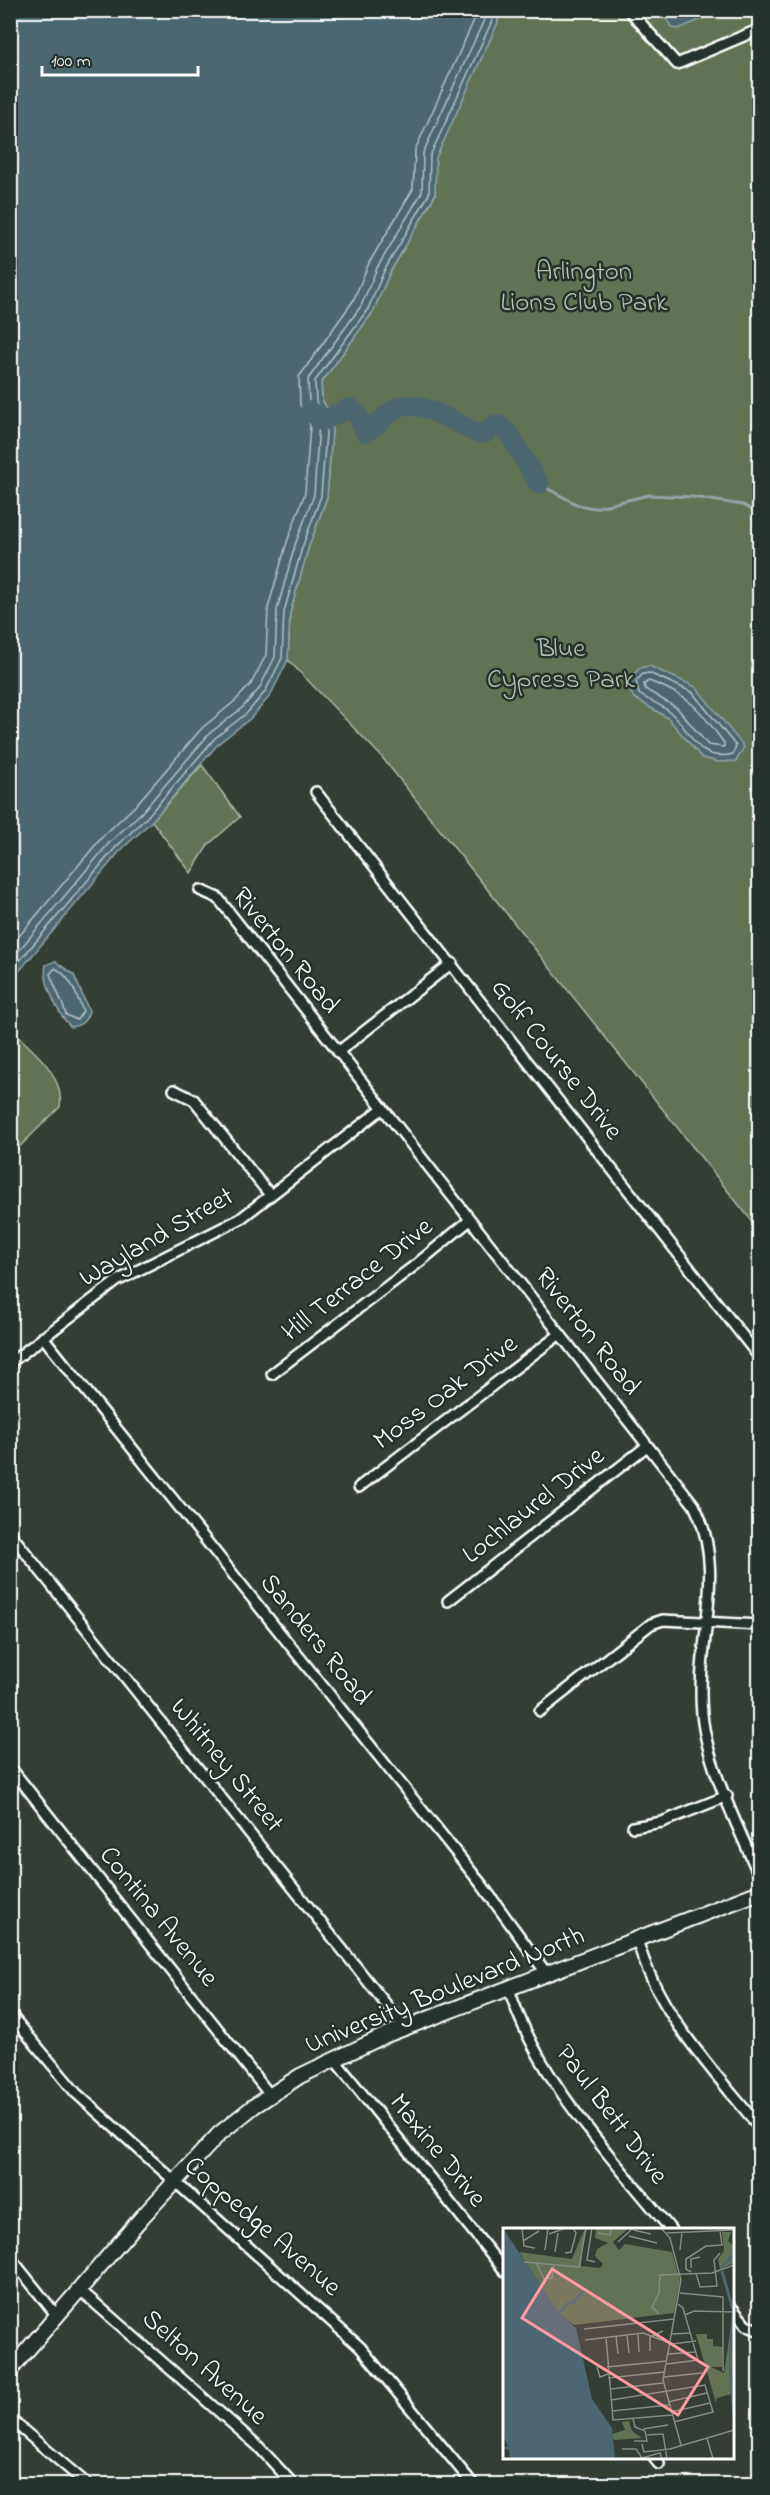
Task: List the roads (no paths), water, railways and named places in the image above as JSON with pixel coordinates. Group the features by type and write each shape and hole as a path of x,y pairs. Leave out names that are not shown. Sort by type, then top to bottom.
{"street":[{"path":"629,10 677,64 759,28"},
{"name":"Golf Course Drive","path":"316,792 759,1358"},
{"name":"Riverton Road","path":"200,890 218,898 688,1496 705,1534 710,1578 702,1668 702,1714 712,1759 759,1878"},
{"path":"338,1052 452,963"},
{"path":"174,1090 194,1100 270,1196"},
{"name":"Wayland Street","path":"10,1364 117,1281 220,1232 383,1108"},
{"name":"Hill Terrace Drive","path":"272,1374 418,1263 470,1220"},
{"name":"Moss Oak Drive","path":"359,1487 560,1334"},
{"name":"Sanders Road","path":"43,1337 483,1885 547,1974"},
{"name":"Lochlaurel Drive","path":"448,1601 648,1446"},
{"name":"Whitney Street","path":"10,1533 405,2028"},
{"path":"540,1711 651,1624 663,1620 759,1625"},
{"name":"Contina Avenue","path":"10,1767 270,2095"},
{"path":"633,1827 662,1822 727,1796"},
{"name":"University Boulevard North","path":"10,2370 219,2134 270,2095 334,2059 405,2028 759,1892"},
{"path":"637,1939 652,1981 669,2012 759,2128"},
{"name":"Paul Bett Drive","path":"509,1989 529,2042 558,2089 670,2228"},
{"name":"Coppedge Avenue","path":"10,2014 76,2092 353,2339 473,2484"},
{"name":"Maxine Drive","path":"334,2059 503,2270"},
{"path":"10,2258 57,2316"},
{"name":"Selton Avenue","path":"80,2290 258,2446 293,2484"},
{"path":"734,2310 746,2325 759,2331"},
{"path":"10,2419 87,2484"}],"water":[{"path":"11,10 497,10 498,22 436,158 435,195 389,274 373,312 321,383 322,400 333,418 327,497 308,549 290,613 288,660 270,696 251,718 219,743 152,821 120,851 11,981"},
{"path":"671,10 722,11 678,29 672,28 667,20"},
{"path":"649,666 696,687 744,747 736,761 719,762 702,758 668,718 634,698 629,689 629,679 640,668"},
{"path":"55,961 74,975 89,1011 81,1024 71,1027 52,998 45,972 46,965"}],"waterway":[{"path":"310,411 322,421 350,408 357,413 365,432 394,410 407,405 427,409 477,433 486,433 494,425 499,425 509,434 539,484"},
{"path":"539,484 578,505 594,508 649,495 692,497 743,505 760,514"}],"park label":[{"name":"Arlington Lions Club Park","path":"584,288"},
{"name":"Blue Cypress Park","path":"561,664"}]}
